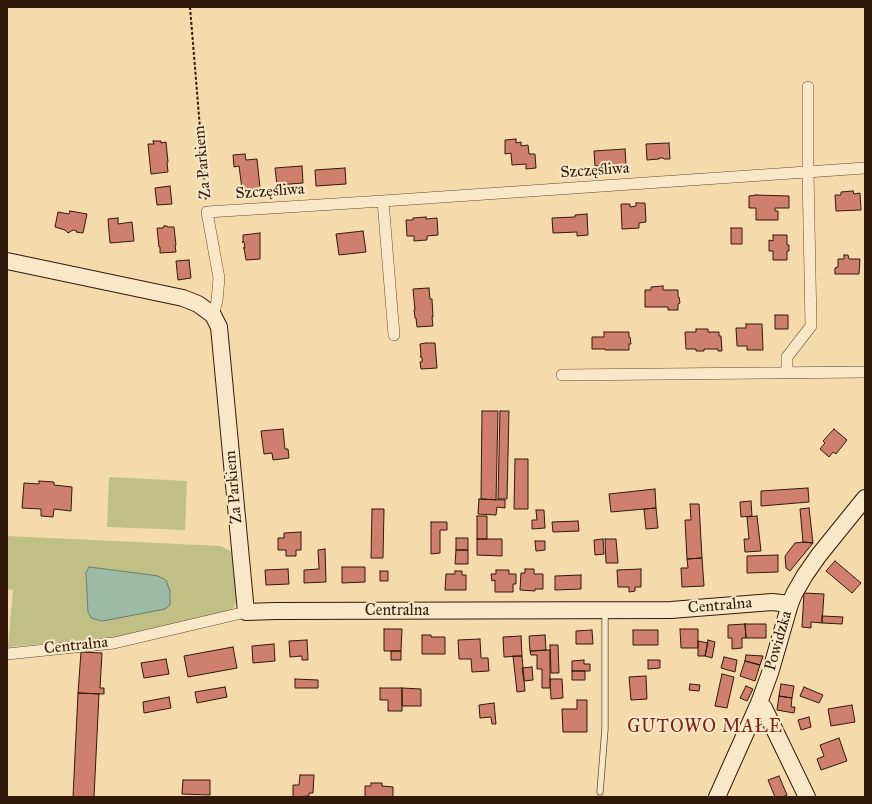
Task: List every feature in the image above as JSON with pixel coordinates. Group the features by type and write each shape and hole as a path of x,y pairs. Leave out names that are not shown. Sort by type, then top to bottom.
{"street":[{"path":"787,373 787,357 812,326 808,172 808,87"},
{"name":"Szczęśliwa","path":"207,212 865,168"},
{"path":"383,201 394,335"},
{"name":"Za Parkiem","path":"207,212 219,278 217,301 213,315 219,327 246,612"},
{"path":"7,261 183,298 198,304 213,315"},
{"path":"562,375 865,372"},
{"name":"Powidzka","path":"717,797 759,703 776,654 790,604 805,575 819,555 865,498"},
{"name":"Centralna","path":"7,654 114,643 246,612 605,611 671,610 772,602 790,604"},
{"path":"759,703 764,708 807,797"}],"lane":[{"path":"600,792 605,728 605,611"}],"path":[{"name":"Za Parkiem","path":"190,7 207,212"}],"shaded area":[{"path":"109,477 187,481 185,530 107,527"},
{"path":"7,536 221,546 232,552 238,596 234,608 223,613 117,637 8,647 13,590 7,589"},
{"path":"89,567 158,576 166,580 170,591 170,605 165,609 102,621 91,618 88,612 86,573"}],"building":[{"path":"516,139 516,143 521,142 521,146 528,145 529,154 535,154 536,168 526,169 526,164 512,165 511,153 505,154 505,140"},
{"path":"153,141 161,141 161,143 166,142 168,172 151,174 148,144 154,144"},
{"path":"669,143 670,159 659,158 647,160 646,144"},
{"path":"625,149 626,165 595,166 594,151"},
{"path":"245,154 246,160 257,159 260,188 248,190 242,189 239,166 234,167 233,155"},
{"path":"302,166 303,183 277,185 275,168"},
{"path":"345,168 346,184 316,186 315,170"},
{"path":"170,186 172,204 157,205 155,188"},
{"path":"853,191 854,194 860,193 861,210 836,211 835,195 841,195 841,192"},
{"path":"749,196 789,196 789,208 775,208 775,211 778,211 778,220 756,220 756,208 749,208"},
{"path":"636,203 645,203 646,222 639,223 639,228 622,229 621,204 630,204 630,207 636,206"},
{"path":"70,211 87,214 83,233 73,230 68,233 65,230 55,227 58,212 69,214"},
{"path":"587,214 588,235 577,236 577,232 553,233 552,218 575,217 575,215"},
{"path":"426,217 426,219 437,218 438,235 427,236 427,240 414,241 414,236 407,236 406,220"},
{"path":"118,218 118,224 132,222 134,241 110,243 108,219"},
{"path":"164,226 174,227 176,252 160,253 157,228 163,228"},
{"path":"731,228 742,228 742,244 731,244"},
{"path":"363,231 366,252 339,255 336,234"},
{"path":"260,233 260,259 246,260 243,235"},
{"path":"773,235 787,235 787,245 789,245 789,251 787,251 787,260 773,260 773,251 769,251 769,240 773,241"},
{"path":"844,255 848,255 849,259 860,259 859,274 835,274 835,268 838,267 838,259 844,259"},
{"path":"189,260 191,278 178,280 176,261"},
{"path":"663,286 663,290 678,290 680,303 678,304 678,310 668,310 668,307 645,307 645,290 651,290 651,287"},
{"path":"429,288 430,299 432,299 433,326 417,327 414,310 413,289"},
{"path":"775,315 788,315 788,329 775,329"},
{"path":"746,324 762,324 763,350 747,350 747,346 737,346 736,328 746,328"},
{"path":"696,329 708,329 708,332 719,332 719,336 721,336 722,351 718,351 718,349 704,349 704,351 696,351 696,349 686,349 685,332 696,332"},
{"path":"604,332 629,332 631,344 629,344 629,350 592,349 592,337 604,337"},
{"path":"435,343 437,368 421,369 420,362 422,362 422,357 420,357 420,344"},
{"path":"482,411 498,411 496,500 481,499"},
{"path":"500,411 509,411 507,499 498,499"},
{"path":"283,429 285,449 288,449 289,458 273,460 272,453 264,454 261,431"},
{"path":"834,429 847,440 836,454 833,452 829,457 820,449 825,443 823,441"},
{"path":"515,459 528,459 528,509 514,509"},
{"path":"39,481 54,482 54,485 72,487 71,511 54,509 53,517 41,516 41,509 22,508 24,483 39,484"},
{"path":"808,488 809,502 761,506 761,491"},
{"path":"655,489 656,508 611,512 609,494"},
{"path":"479,499 505,500 505,508 497,507 496,515 478,514"},
{"path":"751,501 752,516 741,517 740,502"},
{"path":"690,504 699,504 702,558 687,559 685,520 691,520"},
{"path":"656,508 658,528 646,529 644,509"},
{"path":"809,508 813,543 803,542 800,509"},
{"path":"372,509 384,509 383,558 371,558"},
{"path":"536,510 544,510 545,528 532,529 532,520 537,520"},
{"path":"477,516 487,516 487,539 477,539"},
{"path":"757,516 761,551 745,552 744,539 749,539 747,517"},
{"path":"578,521 579,531 553,532 552,522"},
{"path":"431,522 447,522 447,530 440,530 440,553 431,554"},
{"path":"301,532 301,550 296,550 296,556 286,556 286,550 278,550 278,538 284,538 284,533"},
{"path":"456,538 468,538 468,550 456,550"},
{"path":"477,539 502,539 502,556 477,555"},
{"path":"603,539 604,554 595,555 594,540"},
{"path":"605,539 616,539 618,563 606,563"},
{"path":"535,541 545,541 545,550 536,551"},
{"path":"795,543 813,543 790,571 786,568 785,556"},
{"path":"325,549 326,582 304,583 304,570 319,569 318,550"},
{"path":"456,550 468,550 468,564 455,564"},
{"path":"778,555 778,572 747,573 747,556"},
{"path":"702,558 704,586 682,587 681,568 688,568 687,559"},
{"path":"835,561 861,583 852,593 826,571"},
{"path":"342,567 365,567 365,582 342,583"},
{"path":"288,569 289,584 266,585 265,570"},
{"path":"525,569 534,569 534,574 543,574 543,589 535,589 535,591 520,590 521,573 525,573"},
{"path":"641,569 641,587 635,587 635,591 629,592 629,587 618,587 617,570"},
{"path":"496,570 509,570 509,574 516,574 516,584 513,584 513,592 495,592 495,580 492,581 491,574 496,574"},
{"path":"380,571 388,571 388,581 380,581"},
{"path":"455,571 462,571 462,575 466,575 466,590 445,590 446,574 455,574"},
{"path":"581,575 581,589 555,590 555,576"},
{"path":"804,593 824,594 822,623 811,622 811,628 802,627"},
{"path":"822,616 843,617 842,624 822,623"},
{"path":"745,624 766,624 766,638 746,638"},
{"path":"745,624 746,638 742,638 742,648 732,649 732,638 728,638 728,625"},
{"path":"384,629 402,629 401,651 384,651"},
{"path":"680,629 698,629 698,648 681,648"},
{"path":"592,630 593,644 576,644 576,631"},
{"path":"633,630 658,630 658,645 633,645"},
{"path":"422,635 431,635 431,637 445,637 445,654 422,654"},
{"path":"545,635 546,650 530,651 529,636"},
{"path":"521,636 522,656 504,657 503,637"},
{"path":"480,639 481,658 488,658 489,671 472,672 471,659 459,659 458,640"},
{"path":"307,640 308,660 302,660 302,656 290,657 289,641"},
{"path":"708,640 715,642 712,658 705,656"},
{"path":"698,641 708,643 705,656 698,656"},
{"path":"274,644 275,661 253,663 252,646"},
{"path":"550,645 558,645 559,673 551,673"},
{"path":"233,647 237,668 188,677 184,656"},
{"path":"550,650 550,688 542,688 542,669 537,669 537,655 531,655 530,651"},
{"path":"391,651 401,651 401,660 391,660"},
{"path":"81,652 102,653 100,688 104,688 104,694 78,693"},
{"path":"746,655 763,656 760,665 745,661"},
{"path":"513,656 522,656 525,691 517,692"},
{"path":"724,657 737,660 735,672 721,668"},
{"path":"166,659 169,674 144,678 141,663"},
{"path":"584,660 584,664 590,664 590,671 572,671 572,661"},
{"path":"648,660 660,660 660,668 648,669"},
{"path":"745,661 760,665 755,681 740,676"},
{"path":"532,667 533,680 524,681 522,668"},
{"path":"572,671 585,671 585,680 572,680"},
{"path":"722,674 734,677 727,708 715,706"},
{"path":"646,676 647,699 631,700 629,677"},
{"path":"295,679 318,680 318,688 295,688"},
{"path":"550,679 562,679 563,698 551,699"},
{"path":"690,684 700,685 699,691 689,690"},
{"path":"781,684 794,686 792,698 779,696"},
{"path":"746,686 753,689 747,701 740,698"},
{"path":"225,687 227,697 197,703 195,692"},
{"path":"804,687 823,695 819,703 800,696"},
{"path":"380,688 402,688 402,711 388,711 388,700 380,700"},
{"path":"402,688 421,689 421,706 402,706"},
{"path":"78,693 99,694 94,797 73,797"},
{"path":"779,696 792,698 791,707 795,707 794,713 777,710"},
{"path":"169,697 171,708 144,713 143,702"},
{"path":"577,700 587,700 587,732 563,732 562,709 577,709"},
{"path":"494,703 496,724 492,724 491,717 480,718 479,705"},
{"path":"852,705 855,722 831,726 828,709"},
{"path":"809,717 811,727 801,730 798,720"},
{"path":"839,738 847,761 821,770 817,759 824,756 820,745"},
{"path":"300,775 314,775 313,793 309,793 309,796 293,797 293,785 299,785"},
{"path":"779,776 787,795 775,797 768,780"},
{"path":"183,780 210,780 210,795 182,794"},
{"path":"371,783 382,783 382,786 393,787 393,797 365,797 365,786 371,786"}],"district":[{"name":"GUTOWO MAŁE","path":"705,728"}]}
